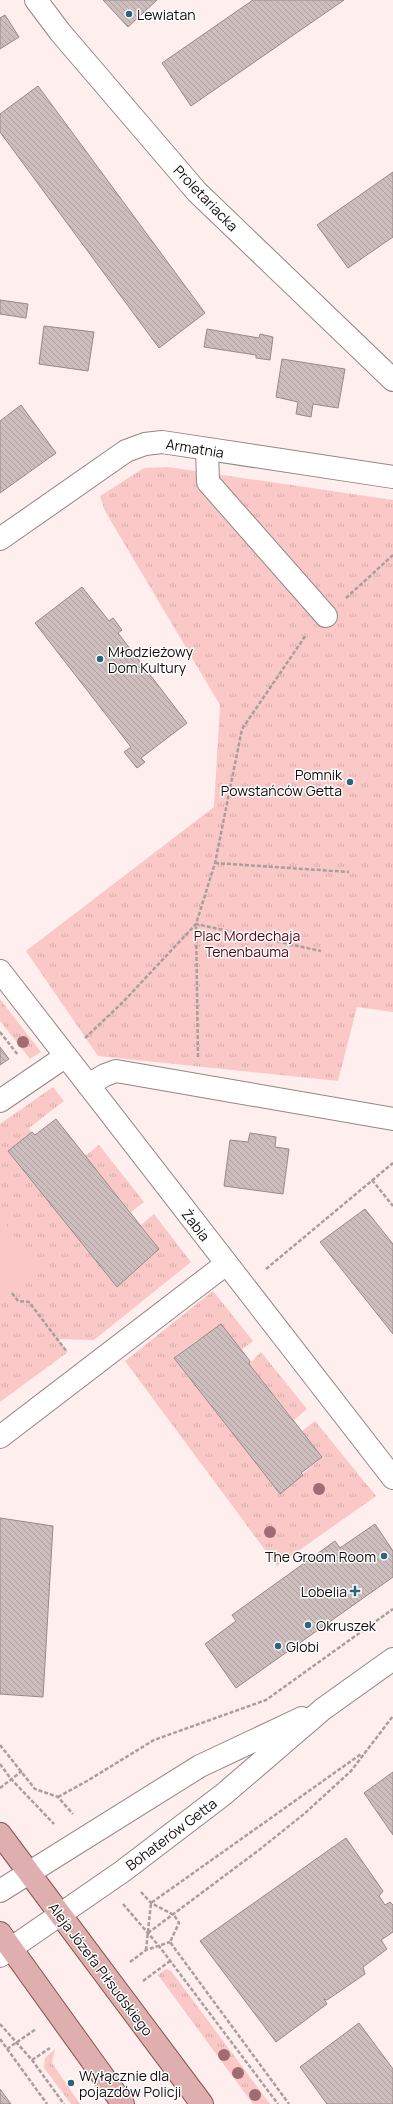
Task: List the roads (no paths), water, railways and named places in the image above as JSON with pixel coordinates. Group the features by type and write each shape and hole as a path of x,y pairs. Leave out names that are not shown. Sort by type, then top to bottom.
{"main road":[{"name":"Aleja Józefa Piłsudskiego","path":"0,1834 202,2104"},
{"path":"4,1946 123,2104"}],"street":[{"name":"Proletariacka","path":"36,0 60,32 197,192 393,380"},
{"name":"Armatnia","path":"0,539 126,451 145,444 162,442 393,477"},
{"path":"207,450 208,482 326,616"},
{"name":"Żabia","path":"0,971 393,1478"},
{"path":"0,1101 66,1056"},
{"path":"88,1085 116,1070 393,1119"},
{"path":"0,1437 226,1264"},
{"name":"Bohaterów Getta","path":"4,1946 60,1914 123,1871 224,1794 323,1709 393,1659"},
{"name":"Bohaterów Getta","path":"0,1891 200,1766 323,1709"}],"place":[{"name":"Lewiatan","path":"129,14"},
{"name":"Młodzieżowy Dom Kultury","path":"100,659"},
{"name":"Pomnik Powstańców Getta","path":"350,782"},
{"name":"The Groom Room","path":"384,1556"},
{"name":"Lobelia","path":"355,1591"},
{"name":"Okruszek","path":"308,1625"},
{"name":"Globi","path":"278,1646"},
{"name":"Wyłącznie dla pojazdów Policji","path":"71,2083"}],"park label":[{"name":"Plac Mordechaja Tenenbauma","path":"247,944"}]}
